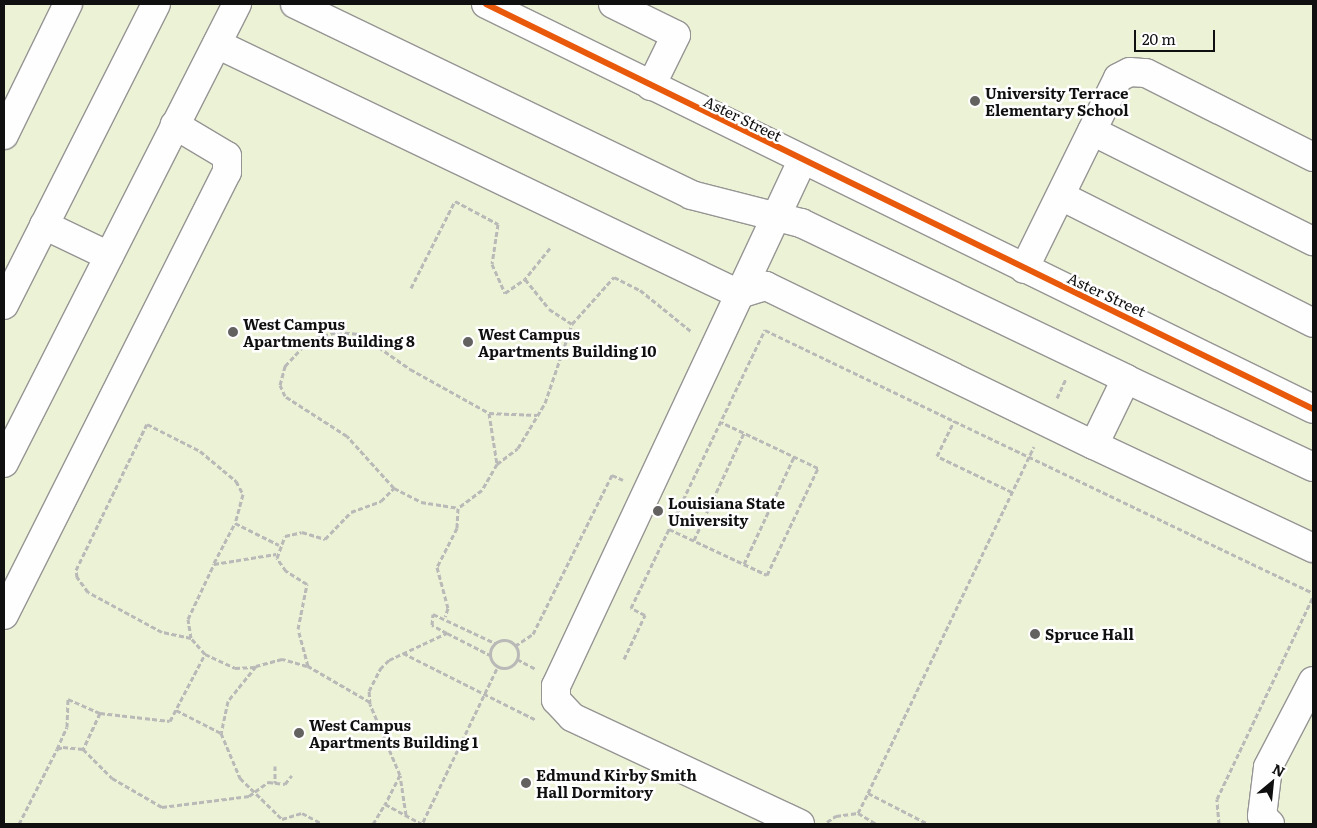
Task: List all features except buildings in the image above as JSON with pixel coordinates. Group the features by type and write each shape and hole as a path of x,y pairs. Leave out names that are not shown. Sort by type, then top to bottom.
{"street":[{"path":"4,135 68,4"},
{"path":"4,305 156,4"},
{"path":"4,463 237,4"},
{"path":"295,4 691,195 801,223 1313,467"},
{"name":"Aster Street","path":"486,4 802,161 1313,409"},
{"path":"613,4 676,35 651,86"},
{"path":"217,44 739,294 766,286 1094,445 1313,548"},
{"path":"1024,269 1118,78 1146,74 1313,157"},
{"path":"4,615 227,172 227,156 176,125"},
{"path":"1092,131 1313,241"},
{"path":"800,824 572,717 556,700 556,686 576,637 802,161"},
{"path":"1061,196 1312,320"},
{"path":"44,225 109,256"},
{"path":"1094,445 1126,379"},
{"path":"1270,824 1262,816 1268,768 1313,681"}],"path":[{"path":"411,288 455,200 498,224 492,264 505,293 525,279 550,248"},
{"path":"537,415 488,413 410,369 360,334 324,334 298,347 281,376 285,396 347,436 394,488 421,502 458,508 482,490 498,464 518,448 537,415 572,324 614,277 640,290 694,334"},
{"path":"525,279 550,309 572,324"},
{"path":"624,659 645,615 631,608 765,330 1313,593"},
{"path":"1055,401 1067,376"},
{"path":"488,413 498,464"},
{"path":"954,421 937,456 1012,492"},
{"path":"669,529 767,575 818,468 721,422"},
{"path":"191,638 162,632 88,592 77,577 76,570 147,424 200,451 236,481 243,494 235,523 188,619 191,638 205,654 235,668 256,666 282,659 308,666 370,702"},
{"path":"694,540 744,433"},
{"path":"858,814 1037,441"},
{"path":"744,564 794,457"},
{"path":"515,646 533,634 612,475 630,484"},
{"path":"308,666 298,629 307,584 286,571 276,554 279,545 294,532 325,539 352,512 381,500 394,488"},
{"path":"445,616 448,608 437,567 457,528 458,508"},
{"path":"235,523 279,545"},
{"path":"214,564 276,554"},
{"path":"1219,824 1217,799 1313,597"},
{"path":"436,613 496,643 508,641 515,646 517,659 511,666 498,666 490,655 447,633 430,621 436,613"},
{"path":"406,815 400,775 370,702 369,691 380,669 403,653 447,633"},
{"path":"490,655 496,643"},
{"path":"403,653 543,723 539,712"},
{"path":"19,824 67,727 68,699 100,713 170,721 205,654"},
{"path":"517,659 542,672 540,676"},
{"path":"256,666 228,701 221,734 230,762 255,793 282,819 302,813 324,824"},
{"path":"385,804 422,823 498,666"},
{"path":"176,710 221,734"},
{"path":"83,749 100,713"},
{"path":"57,750 83,749 112,778 162,806 255,793 262,785 284,784 292,775"},
{"path":"275,766 276,783"},
{"path":"373,824 400,775"},
{"path":"868,793 928,824"},
{"path":"826,822 836,816 858,814 876,824"}],"green space":[{"name":"Louisiana State University","path":"4,4 1313,4 1313,824 4,824"}],"cycle path":[{"path":"486,4 1313,409"}],"place":[{"name":"University Terrace Elementary School","path":"975,101"},
{"name":"West Campus Apartments Building 8","path":"233,332"},
{"name":"West Campus Apartments Building 10","path":"468,342"},
{"name":"Louisiana State University","path":"658,511"},
{"name":"Spruce Hall","path":"1035,634"},
{"name":"West Campus Apartments Building 1","path":"299,733"},
{"name":"Edmund Kirby Smith Hall Dormitory","path":"526,783"}]}
